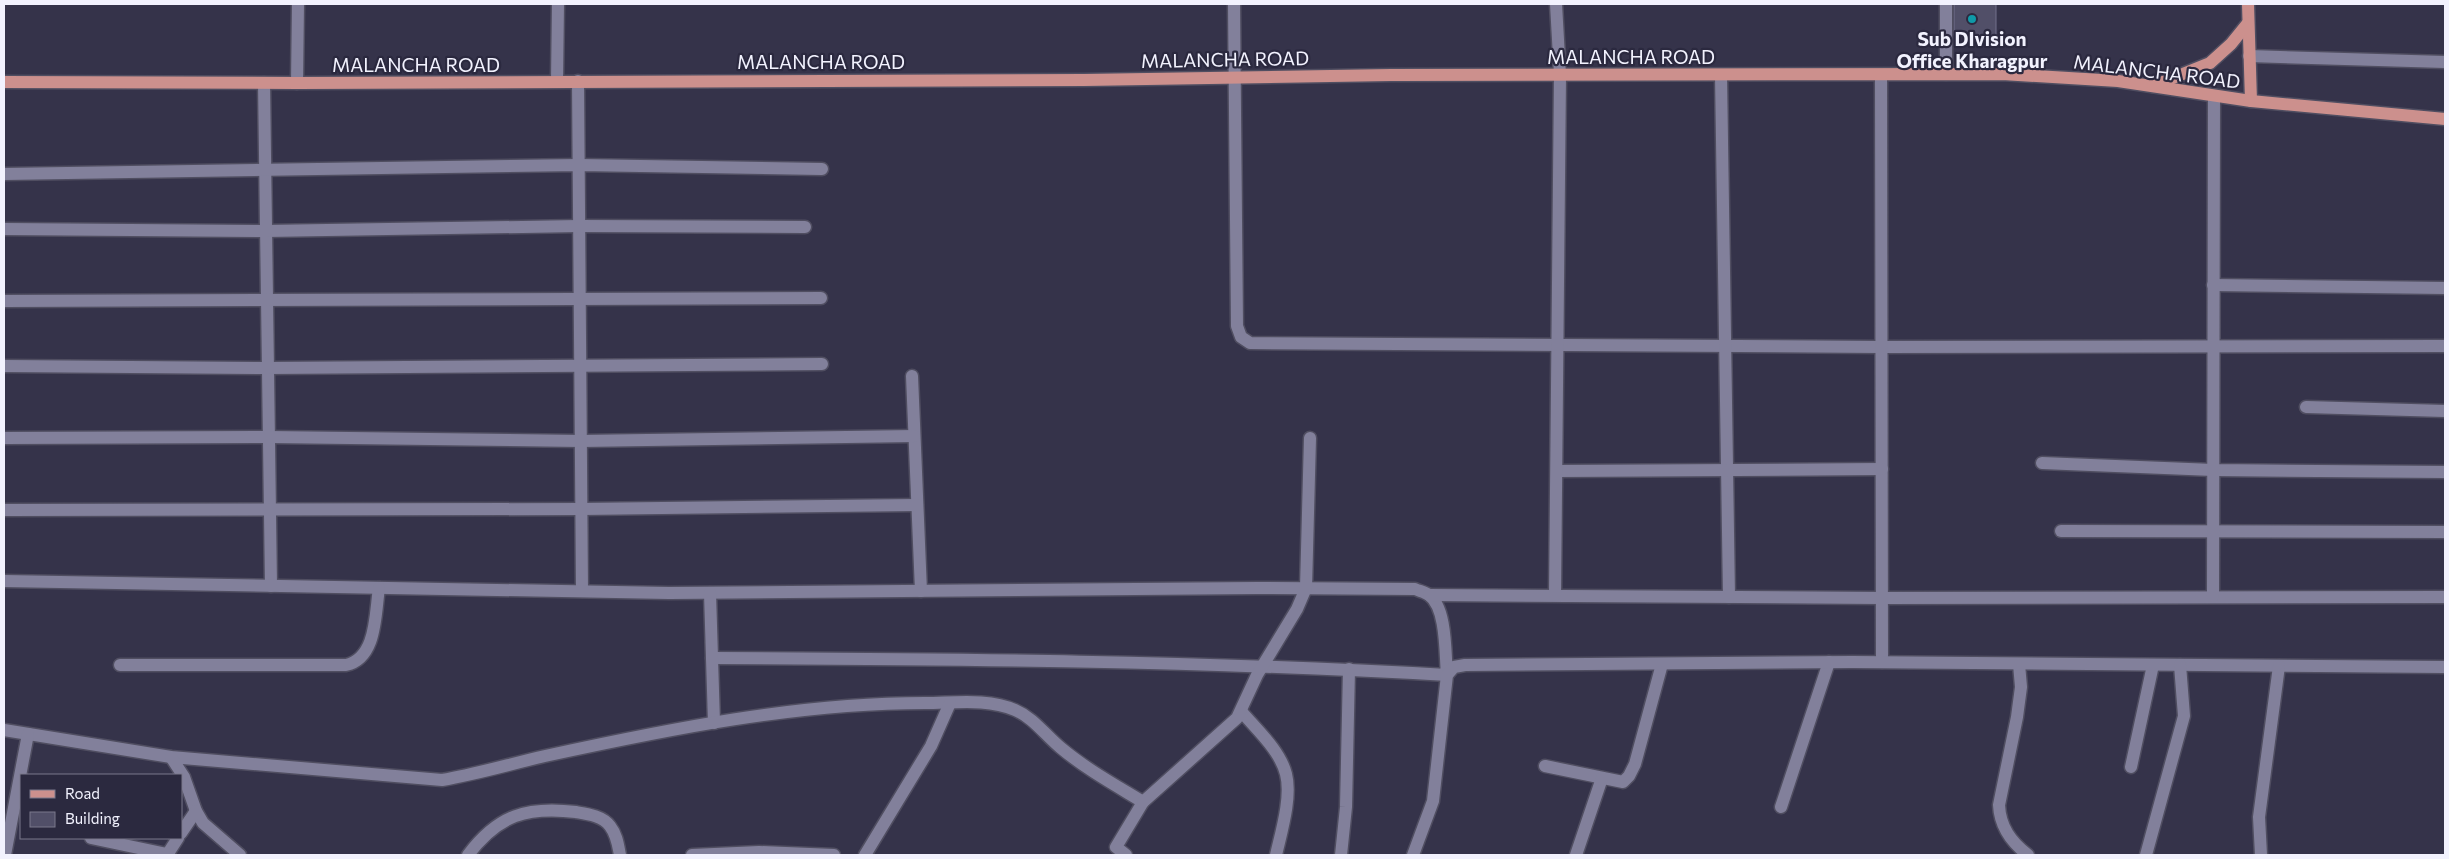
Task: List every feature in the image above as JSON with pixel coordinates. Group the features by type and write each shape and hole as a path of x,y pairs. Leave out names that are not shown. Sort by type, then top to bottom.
{"main road":[{"path":"2248,4 2251,101"},
{"path":"2153,87 2210,63 2231,44 2248,23"},
{"name":"MALANCHA ROAD","path":"4,82 297,83 2002,74 2108,81 2251,101 2445,119"}],"street":[{"path":"297,83 298,4"},
{"path":"557,81 558,4"},
{"path":"1234,4 1237,326 1241,337 1250,343 1881,347 2445,346"},
{"path":"1555,596 1560,75 1556,4"},
{"path":"1946,4 1946,74"},
{"path":"2250,56 2445,62"},
{"path":"1721,75 1730,597"},
{"path":"1881,75 1882,662"},
{"path":"578,81 582,592"},
{"path":"264,83 271,586"},
{"path":"2213,596 2214,96"},
{"path":"4,174 265,172 579,165 822,169"},
{"path":"4,229 266,231 579,226 805,226"},
{"path":"2213,285 2445,288"},
{"path":"4,301 821,298"},
{"path":"4,366 268,368 822,364"},
{"path":"912,376 921,591"},
{"path":"2306,407 2445,411"},
{"path":"4,438 269,437 581,441 914,436"},
{"path":"1126,855 1112,851 1143,802 1158,786 1237,718 1263,665 1297,609 1306,588 1310,438"},
{"path":"2042,463 2213,470 2445,472"},
{"path":"1556,471 1882,470"},
{"path":"4,510 270,511 917,505"},
{"path":"2061,531 2445,532"},
{"path":"4,581 582,592 1415,589 1429,595 1438,604 1442,621 1447,675 1433,801 1413,855"},
{"path":"120,665 346,666 356,663 365,655 370,642 379,588"},
{"path":"710,592 714,723"},
{"path":"1429,595 1882,598 2445,597"},
{"path":"712,658 979,659 1263,665 1447,675"},
{"path":"1447,675 1454,667 1465,665 1828,662 2445,667"},
{"path":"1781,807 1828,662"},
{"path":"1545,766 1623,782 1629,776 1635,764 1662,664"},
{"path":"2019,664 2020,699 1999,805 2005,831 2028,855"},
{"path":"2131,767 2153,665"},
{"path":"2146,855 2184,716 2180,665"},
{"path":"2261,855 2259,817 2278,666"},
{"path":"1341,855 1346,807 1349,669"},
{"path":"4,730 171,757 442,780 469,776 544,756 714,723 880,703 1002,705 1016,710 1034,721 1060,747 1091,771 1143,802"},
{"path":"865,855 931,746 950,703"},
{"path":"1241,711 1278,756 1286,774 1287,787 1276,855"},
{"path":"21,774 28,734"},
{"path":"171,757 184,777 202,823 240,855"},
{"path":"1576,855 1602,778"},
{"path":"5,855 20,780"},
{"path":"468,855 500,823 531,810 554,810 589,814 603,819 610,826 616,837 620,855"},
{"path":"182,832 196,811"},
{"path":"95,839 167,855 177,839"},
{"path":"692,855 759,852 834,855"}],"building":[{"name":"Sub DIvision Office Kharagpur","path":"1954,4 1996,4 1996,35 1954,35"}],"place":[{"name":"Sub DIvision Office Kharagpur","path":"1972,19"}]}
